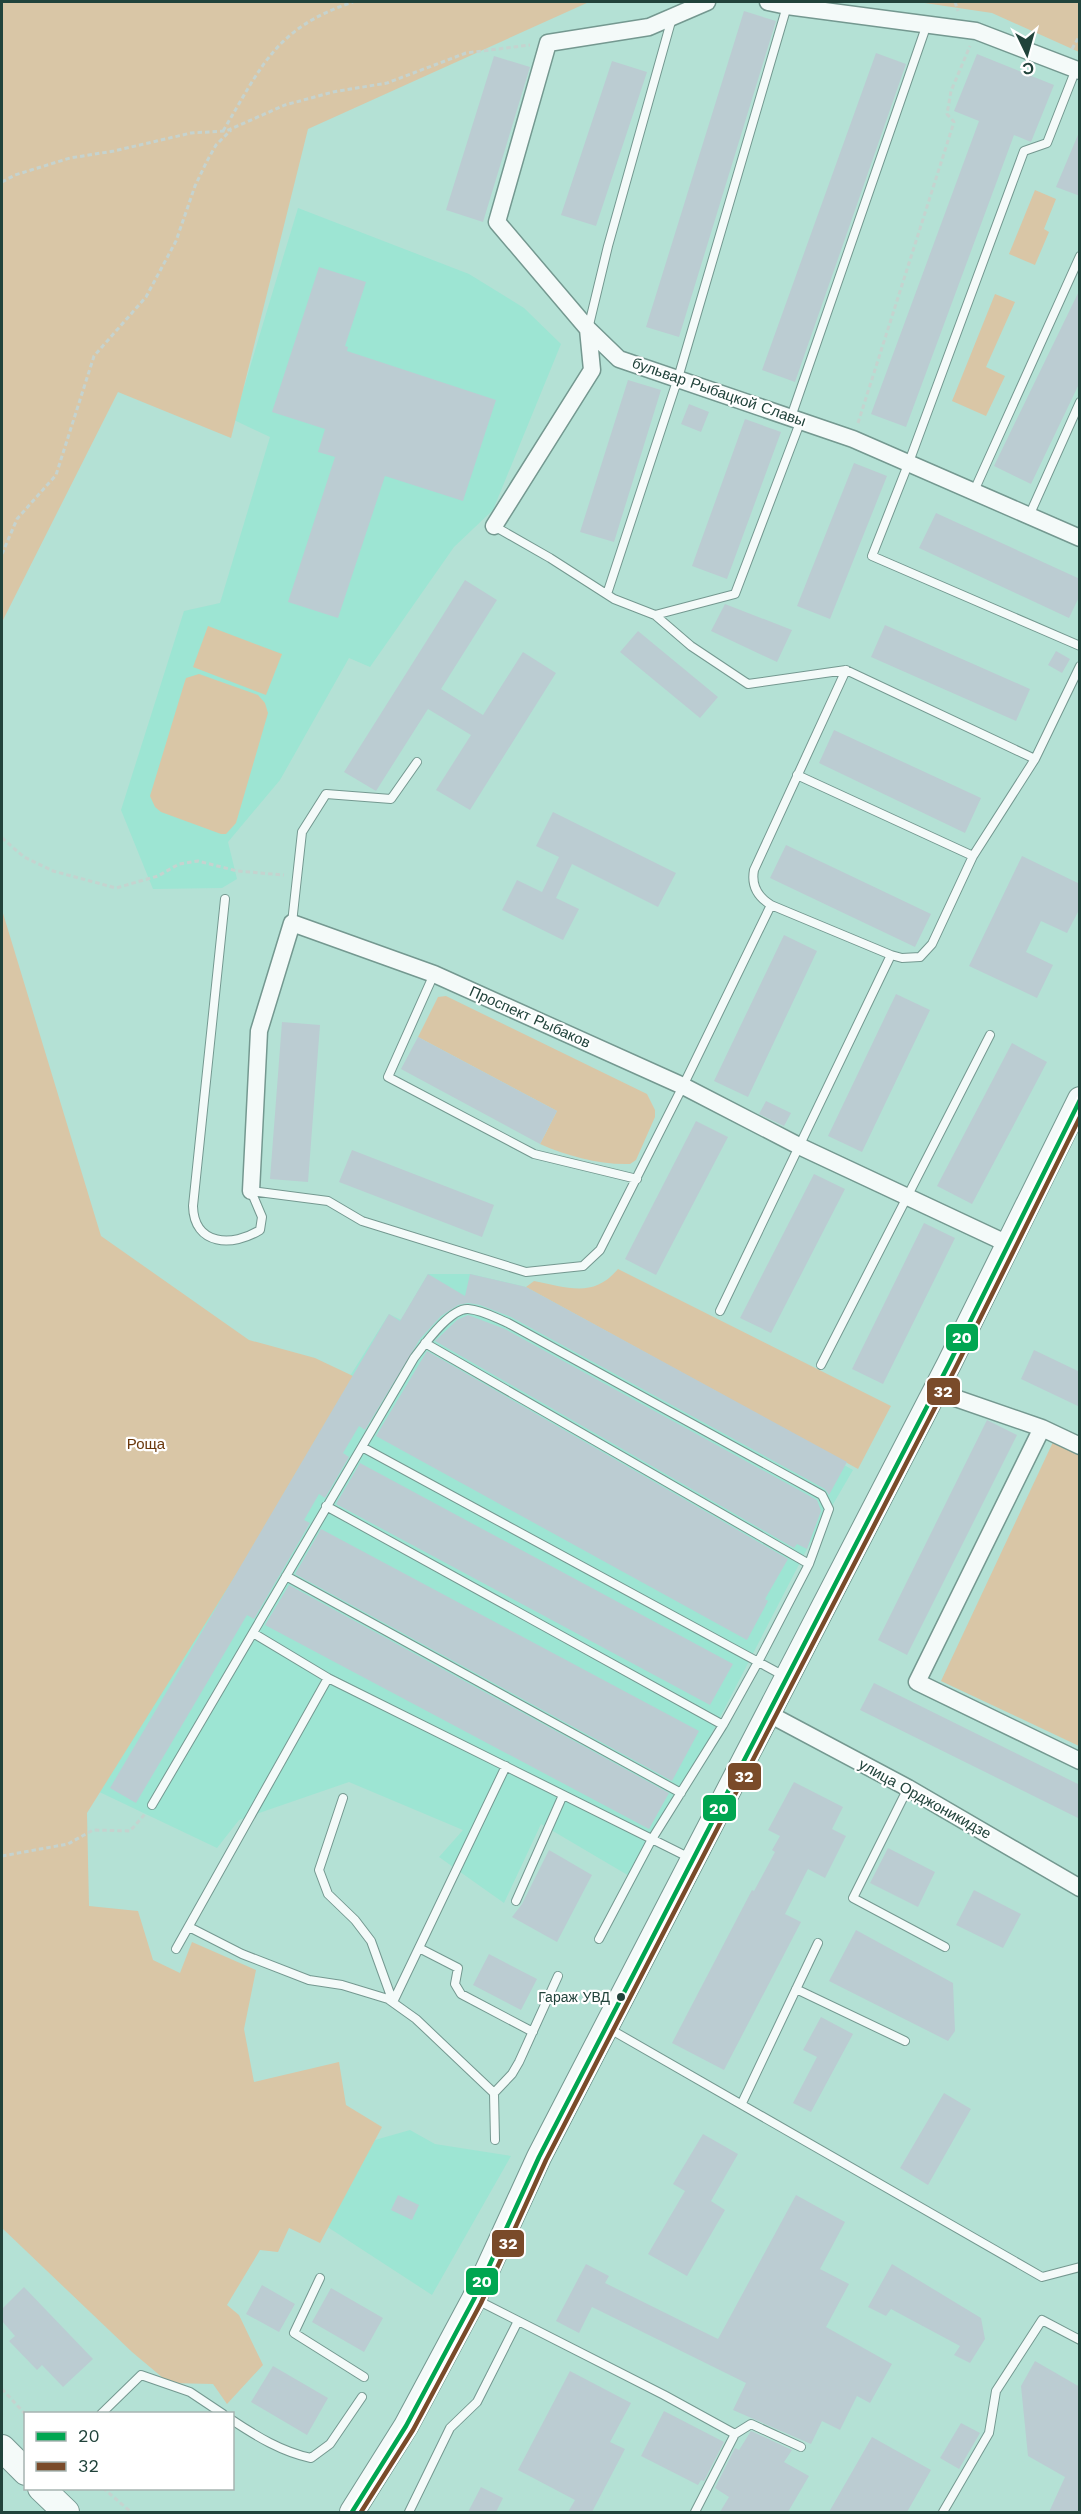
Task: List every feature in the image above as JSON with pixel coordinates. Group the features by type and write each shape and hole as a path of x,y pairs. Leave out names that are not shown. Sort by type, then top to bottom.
{"main road":[{"path":"352,2512 406,2426 474,2299 539,2157 608,2028 786,1677 935,1391 1080,1099"},
{"path":"2,2448 24,2470"},
{"path":"43,2490 66,2512"}],"street":[{"path":"548,43 650,27 707,2"},
{"path":"768,2 976,31 1078,70"},
{"name":"бульвар Рыбацкой Славы","path":"548,43 497,222 588,329 619,359 853,439 1080,538"},
{"path":"494,526 592,370 588,329"},
{"path":"251,1191 259,1031 292,923"},
{"name":"Проспект Рыбаков","path":"292,923 434,974 684,1086 801,1147 1008,1244"},
{"path":"935,1391 1042,1428 1080,1446"},
{"path":"1042,1428 917,1682 1080,1761"},
{"name":"улица Орджоникидзе","path":"769,1714 908,1788 1080,1888"}],"lane":[{"path":"607,594 678,378 788,6"},
{"path":"588,329 608,246 672,18"},
{"path":"655,615 735,594 796,419 927,24"},
{"path":"1078,70 1047,143 1024,151 872,556 1080,646"},
{"path":"974,491 1080,256"},
{"path":"1029,516 1080,402"},
{"path":"494,526 607,594 655,615 691,646 748,684 846,670 1035,759"},
{"path":"846,670 754,870 755,888 761,898 771,905 891,955 911,958 920,957 932,944 973,856 1035,759 1080,666"},
{"path":"292,923 302,832 326,794 391,799 417,762"},
{"path":"797,775 973,856"},
{"path":"225,899 193,1206 199,1227 213,1239 221,1242 240,1239 260,1230 262,1217 251,1191"},
{"path":"251,1191 328,1202 362,1221 526,1272 583,1266 600,1250 637,1179 771,905"},
{"path":"720,1311 801,1147 891,955"},
{"path":"434,974 388,1077 534,1154 637,1179"},
{"path":"821,1365 905,1197 990,1035"},
{"path":"152,1806 326,1506 425,1343 451,1316 459,1310 469,1309 508,1323 822,1496 827,1502 829,1513 809,1564 758,1662 723,1725 652,1839 599,1939"},
{"path":"425,1343 809,1564"},
{"path":"362,1447 786,1677"},
{"path":"326,1506 723,1725"},
{"path":"286,1576 681,1793"},
{"path":"253,1633 328,1678 693,1859"},
{"path":"176,1949 328,1678"},
{"path":"393,2002 506,1766"},
{"path":"908,1788 853,1898 945,1947"},
{"path":"516,1901 563,1795"},
{"path":"343,1798 319,1870 328,1894 355,1920 371,1941 393,2002"},
{"path":"189,1927 242,1954 309,1980 342,1984 393,2002 416,2019 494,2092 495,2140"},
{"path":"742,2103 818,1942"},
{"path":"419,1948 458,1968 455,1984 461,1994 533,2032"},
{"path":"494,2092 512,2074 558,1976"},
{"path":"796,1989 905,2041"},
{"path":"608,2028 1042,2277 1080,2267"},
{"path":"320,2278 294,2333 364,2377"},
{"path":"474,2299 664,2395 735,2434"},
{"path":"943,2512 989,2433 996,2391 1042,2320 1080,2340"},
{"path":"409,2512 450,2428 477,2402 518,2321"},
{"path":"103,2412 141,2375 190,2392 220,2412"},
{"path":"234,2421 296,2455 310,2458 330,2444 362,2397"},
{"path":"695,2512 735,2434 751,2424 801,2447"}],"path":[{"path":"223,131 269,55 280,42 313,18 353,2"},
{"path":"853,439 954,122 947,114 951,91 976,31"},
{"path":"2,182 22,172 70,158 114,152 191,133 232,129 285,105 333,92 387,83 466,53 548,43"},
{"path":"2,554 16,519 56,475 94,356 146,297 176,242 195,186 207,160 216,145 232,129"},
{"path":"2,838 24,857 52,871 116,888 158,876 179,864 198,861 237,871 297,877"},
{"path":"2,1856 68,1844 93,1830 130,1831 152,1806"},
{"path":"2,2389 24,2413"},
{"path":"105,2490 131,2512"}],"shaded area":[{"path":"298,208 469,274 524,308 561,344 493,510 454,547 370,667 349,658 280,780 228,842 237,879 222,888 153,889 121,810 184,611 220,603 270,437 234,420"},
{"path":"428,1274 470,1274 526,1287 853,1470 807,1549 636,1880 541,1824 504,1903 439,1857 463,1830 349,1782 239,1820 217,1848 91,1788 389,1314 401,1320"},
{"path":"410,2130 435,2144 511,2156 432,2295 326,2226 375,2140"}],"green space":[{"path":"2,2 589,2 308,129 231,438 118,392 2,622"},
{"path":"918,2 1079,2 1079,52 992,13"},
{"path":"1035,190 1056,199 1044,229 1049,232 1035,265 1009,254"},
{"path":"995,294 1015,302 986,367 1005,376 986,416 952,401"},
{"path":"208,626 282,654 266,695 193,667"},
{"path":"199,674 258,695 265,703 268,713 236,823 226,834 161,812 155,807 150,796 186,678"},
{"name":"Роща","path":"2,910 101,1236 249,1340 315,1358 353,1376 237,1573 87,1813 89,1906 138,1911 153,1960 180,1973 192,1942 256,1970 244,2029 254,2082 339,2062 346,2105 382,2127 320,2243 289,2228 278,2252 260,2250 227,2305 239,2315 263,2365 227,2404 213,2384 169,2383 132,2352 2,2228"},
{"path":"446,996 647,1094 655,1110 655,1117 636,1160 630,1164 595,1161 572,1156 540,1144 557,1111 418,1037 438,997"},
{"path":"618,1269 891,1406 858,1469 526,1287 534,1281 568,1288 589,1288 609,1278"},
{"path":"1053,1442 1079,1454 1079,1746 941,1681"}],"building":[{"path":"744,11 776,21 679,337 646,327"},
{"path":"876,53 906,64 795,382 762,370"},
{"path":"977,54 1054,85 1031,142 1014,135 906,427 871,414 979,121 954,111"},
{"path":"494,56 530,67 483,222 446,210"},
{"path":"612,61 647,72 596,226 561,215"},
{"path":"1080,130 1080,196 1056,187"},
{"path":"319,267 366,282 345,346 348,347 347,351 496,400 463,501 385,476 338,618 288,602 335,457 318,452 325,429 272,412"},
{"path":"1080,289 1080,382 1031,484 994,466"},
{"path":"628,380 661,390 614,542 580,532"},
{"path":"689,404 709,412 701,432 681,424"},
{"path":"745,419 781,432 727,579 692,566"},
{"path":"854,463 887,476 830,619 797,606"},
{"path":"936,513 1080,579 1080,595 1069,618 919,548"},
{"path":"465,580 497,600 441,689 483,715 523,652 556,673 470,810 436,790 471,735 428,709 376,791 344,772"},
{"path":"725,604 792,630 777,662 711,631"},
{"path":"885,625 1030,689 1016,721 871,657"},
{"path":"638,631 718,697 700,718 620,652"},
{"path":"1056,651 1070,659 1062,673 1048,665"},
{"path":"834,730 981,798 965,833 819,763"},
{"path":"553,812 676,873 658,907 572,864 556,898 579,909 563,940 502,910 517,880 542,892 559,857 536,846"},
{"path":"786,845 931,914 915,947 770,878"},
{"path":"1022,856 1080,884 1080,908 1067,933 1041,921 1026,952 1053,965 1037,998 969,966"},
{"path":"784,935 817,951 748,1097 714,1081"},
{"path":"896,994 930,1010 862,1152 828,1136"},
{"path":"282,1022 320,1025 308,1182 270,1179"},
{"path":"418,1037 557,1111 540,1144 401,1069"},
{"path":"1012,1043 1047,1062 972,1204 937,1186"},
{"path":"766,1101 791,1113 784,1126 759,1114"},
{"path":"696,1121 728,1137 656,1275 625,1259"},
{"path":"352,1150 494,1205 482,1237 339,1182"},
{"path":"814,1174 845,1189 771,1333 740,1318"},
{"path":"924,1223 955,1238 883,1384 852,1369"},
{"path":"428,1274 465,1296 470,1274 526,1287 847,1462 829,1495 825,1489 511,1317 480,1305 468,1303 458,1305 441,1316 420,1339 365,1430 359,1426 343,1453 349,1457 325,1498 319,1494 304,1520 310,1523 254,1619 247,1615 136,1803 110,1788 389,1314 400,1321"},
{"path":"468,1315 505,1329 817,1500 821,1511 807,1549 797,1544 794,1548 435,1341 457,1320"},
{"path":"1034,1350 1080,1372 1080,1407 1021,1379"},
{"path":"427,1351 788,1559 765,1599 768,1601 747,1640 376,1436"},
{"path":"987,1420 1017,1435 907,1655 878,1640"},
{"path":"360,1463 733,1664 710,1705 336,1504"},
{"path":"321,1529 699,1731 672,1781 295,1574"},
{"path":"289,1585 669,1793 649,1829 265,1625"},
{"path":"874,1683 1080,1785 1080,1819 860,1710"},
{"path":"794,1782 843,1807 832,1829 846,1836 825,1878 808,1869 785,1914 801,1922 724,2070 672,2043 752,1890 754,1891 775,1852 772,1850 780,1836 768,1830"},
{"path":"888,1848 935,1872 918,1907 870,1883"},
{"path":"549,1850 592,1875 557,1942 512,1917 522,1904"},
{"path":"974,1890 1021,1914 1003,1948 956,1925"},
{"path":"856,1930 953,1983 955,2031 948,2041 829,1981"},
{"path":"489,1954 537,1979 521,2010 473,1985"},
{"path":"821,2017 853,2034 811,2112 793,2103 817,2057 803,2050"},
{"path":"944,2093 971,2109 928,2185 900,2168"},
{"path":"703,2134 738,2154 711,2201 725,2210 687,2276 648,2254 685,2191 673,2184"},
{"path":"398,2195 419,2205 412,2220 391,2210"},
{"path":"796,2195 845,2222 820,2269 849,2284 826,2327 892,2364 870,2403 857,2396 840,2430 822,2421 811,2444 733,2410 746,2383 592,2307 579,2333 556,2321 586,2264 609,2276 605,2283 718,2339"},
{"path":"892,2264 981,2318 985,2339 970,2363 954,2355 960,2346 891,2309 886,2316 868,2307"},
{"path":"262,2285 295,2304 279,2332 246,2314"},
{"path":"24,2287 93,2359 63,2387 42,2365 37,2370 9,2341 15,2336 2,2321 2,2309"},
{"path":"331,2288 383,2318 364,2352 312,2322"},
{"path":"1035,2361 1080,2387 1080,2512 1049,2512 1065,2477 1028,2456 1021,2386"},
{"path":"273,2366 328,2398 307,2435 251,2402"},
{"path":"570,2371 631,2403 610,2442 625,2449 592,2512 568,2512 575,2500 518,2470"},
{"path":"664,2411 724,2442 704,2481 701,2480 698,2485 641,2456"},
{"path":"961,2423 980,2433 959,2469 940,2458"},
{"path":"751,2431 792,2450 784,2462 809,2476 788,2512 720,2512 729,2497 715,2488 735,2448 739,2450"},
{"path":"872,2437 931,2470 907,2512 829,2512"},
{"path":"481,2487 503,2498 496,2512 468,2512"}],"transit line":[{"name":"20","path":"352,2512 406,2426 474,2299 539,2157 949,1364 1080,1100"},
{"name":"32","path":"361,2512 413,2430 481,2303 546,2160 956,1367 1080,1117"}],"place":[{"name":"Гараж УВД","path":"621,1997"}]}
